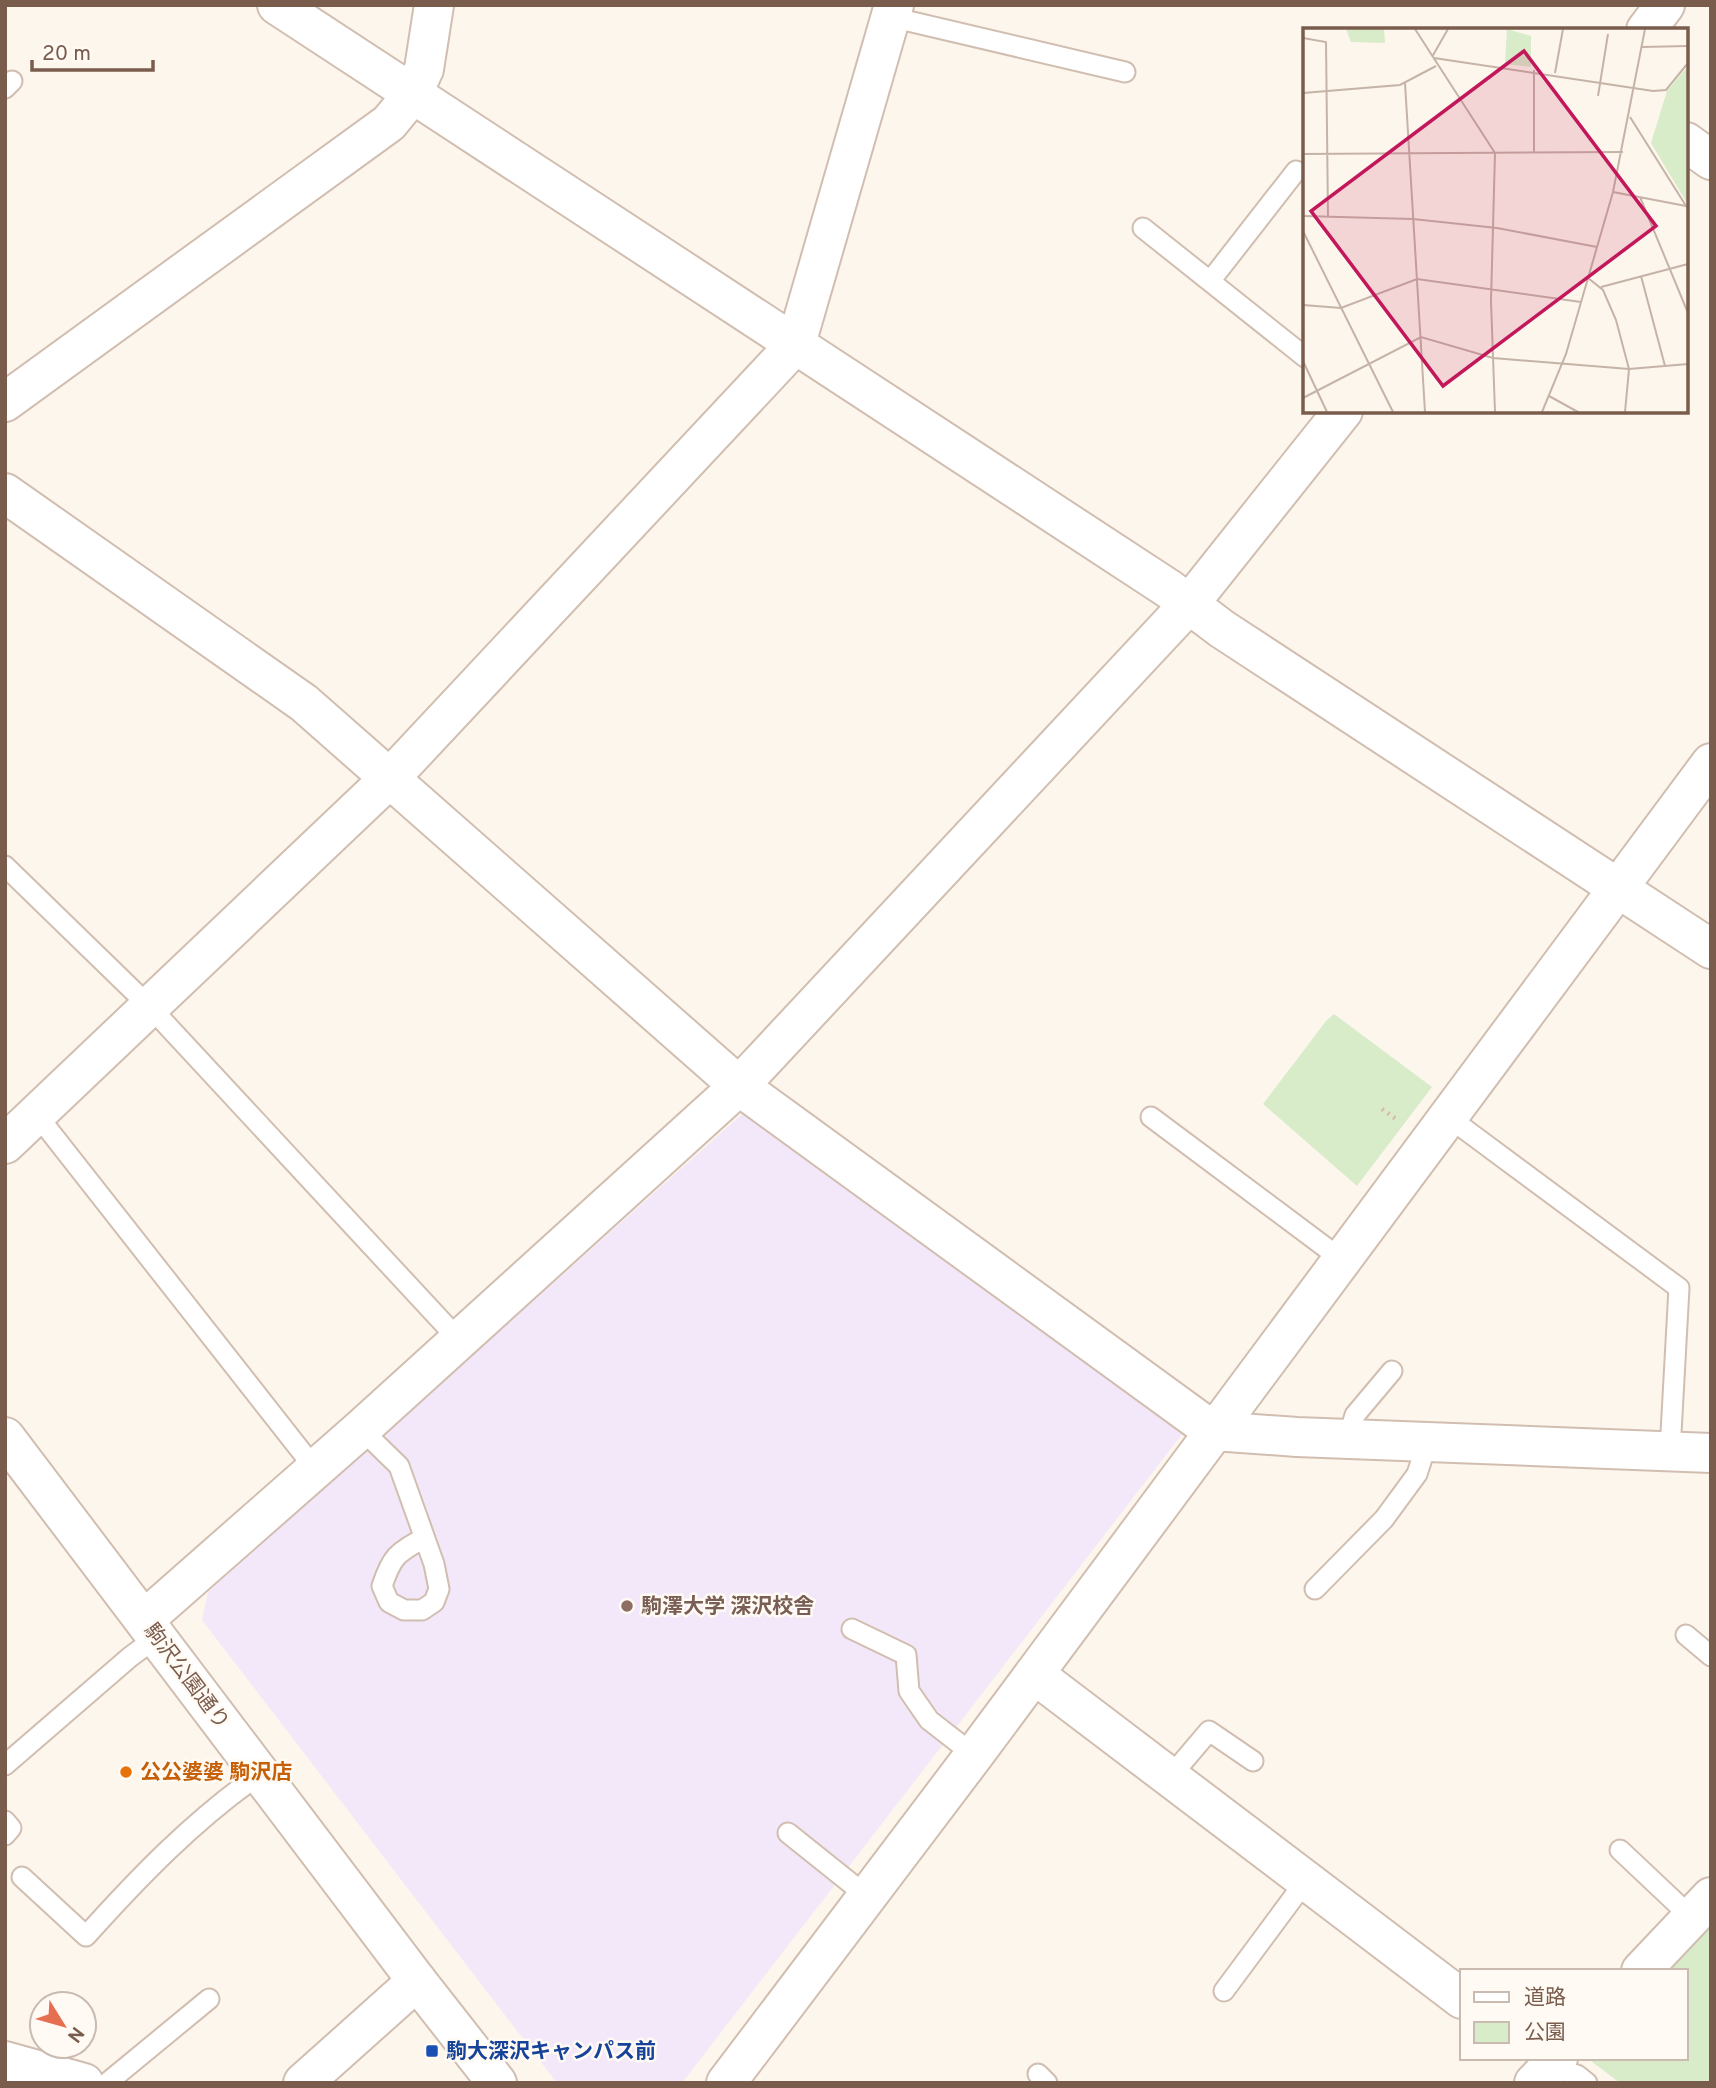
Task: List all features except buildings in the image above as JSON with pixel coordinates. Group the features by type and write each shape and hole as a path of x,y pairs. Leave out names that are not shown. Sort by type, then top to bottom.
{"street":[{"path":"277,5 1190,603 1222,629 1711,949"},
{"path":"5,402 389,123 412,95 424,69 434,5"},
{"path":"1648,28 1665,5"},
{"path":"5,1144 389,779 796,344 892,11"},
{"path":"1688,143 1711,160"},
{"path":"151,1628 316,1470 739,1086 1190,603 1341,413"},
{"path":"5,493 304,703 739,1086 1213,1431 1711,1453"},
{"path":"726,2083 974,1755 1711,763"},
{"name":"駒沢公園通り","path":"5,1437 496,2083"},
{"path":"1034,1674 1460,1997"},
{"path":"1643,1969 1701,1907"},
{"path":"303,2083 417,1981"},
{"path":"5,2062 84,2083"}],"lane":[{"path":"892,11 1125,72"},
{"path":"1211,281 1296,171"},
{"path":"1143,228 1303,355"},
{"path":"5,866 150,1007 460,1341"},
{"path":"37,1115 316,1470"},
{"path":"1447,1116 1679,1288 1670,1451"},
{"path":"1151,1117 1341,1259"},
{"path":"1348,1438 1355,1415 1392,1371"},
{"path":"361,1429 400,1466 424,1538"},
{"path":"1315,1589 1384,1519 1417,1474 1428,1440"},
{"path":"5,1765 130,1657 151,1628"},
{"path":"852,1629 906,1655 909,1691 929,1720 974,1755"},
{"path":"1686,1634 1711,1656"},
{"path":"1170,1777 1209,1731 1253,1761"},
{"path":"22,1877 86,1936 146,1869 231,1794 260,1774"},
{"path":"5,1821 10,1828 5,1835"},
{"path":"788,1833 868,1896"},
{"path":"1620,1850 1701,1907"},
{"path":"1224,1991 1307,1880"},
{"path":"107,2083 209,1999"},
{"path":"1545,2066 1577,2075 1587,2083"}],"shaded area":[{"name":"駒澤大学 深沢校舎","path":"750,1107 1183,1433 682,2083 557,2083 202,1620 208,1592"}],"green space":[{"path":"1334,1014 1432,1087 1357,1186 1263,1104"},
{"path":"1711,1926 1711,2083 1620,2083 1590,2060 1688,2060 1688,1969 1668,1969"}],"place":[{"name":"駒澤大学 深沢校舎","path":"627,1606"},
{"name":"公公婆婆 駒沢店","path":"126,1772"},
{"name":"駒大深沢キャンパス前","path":"432,2051"}]}
